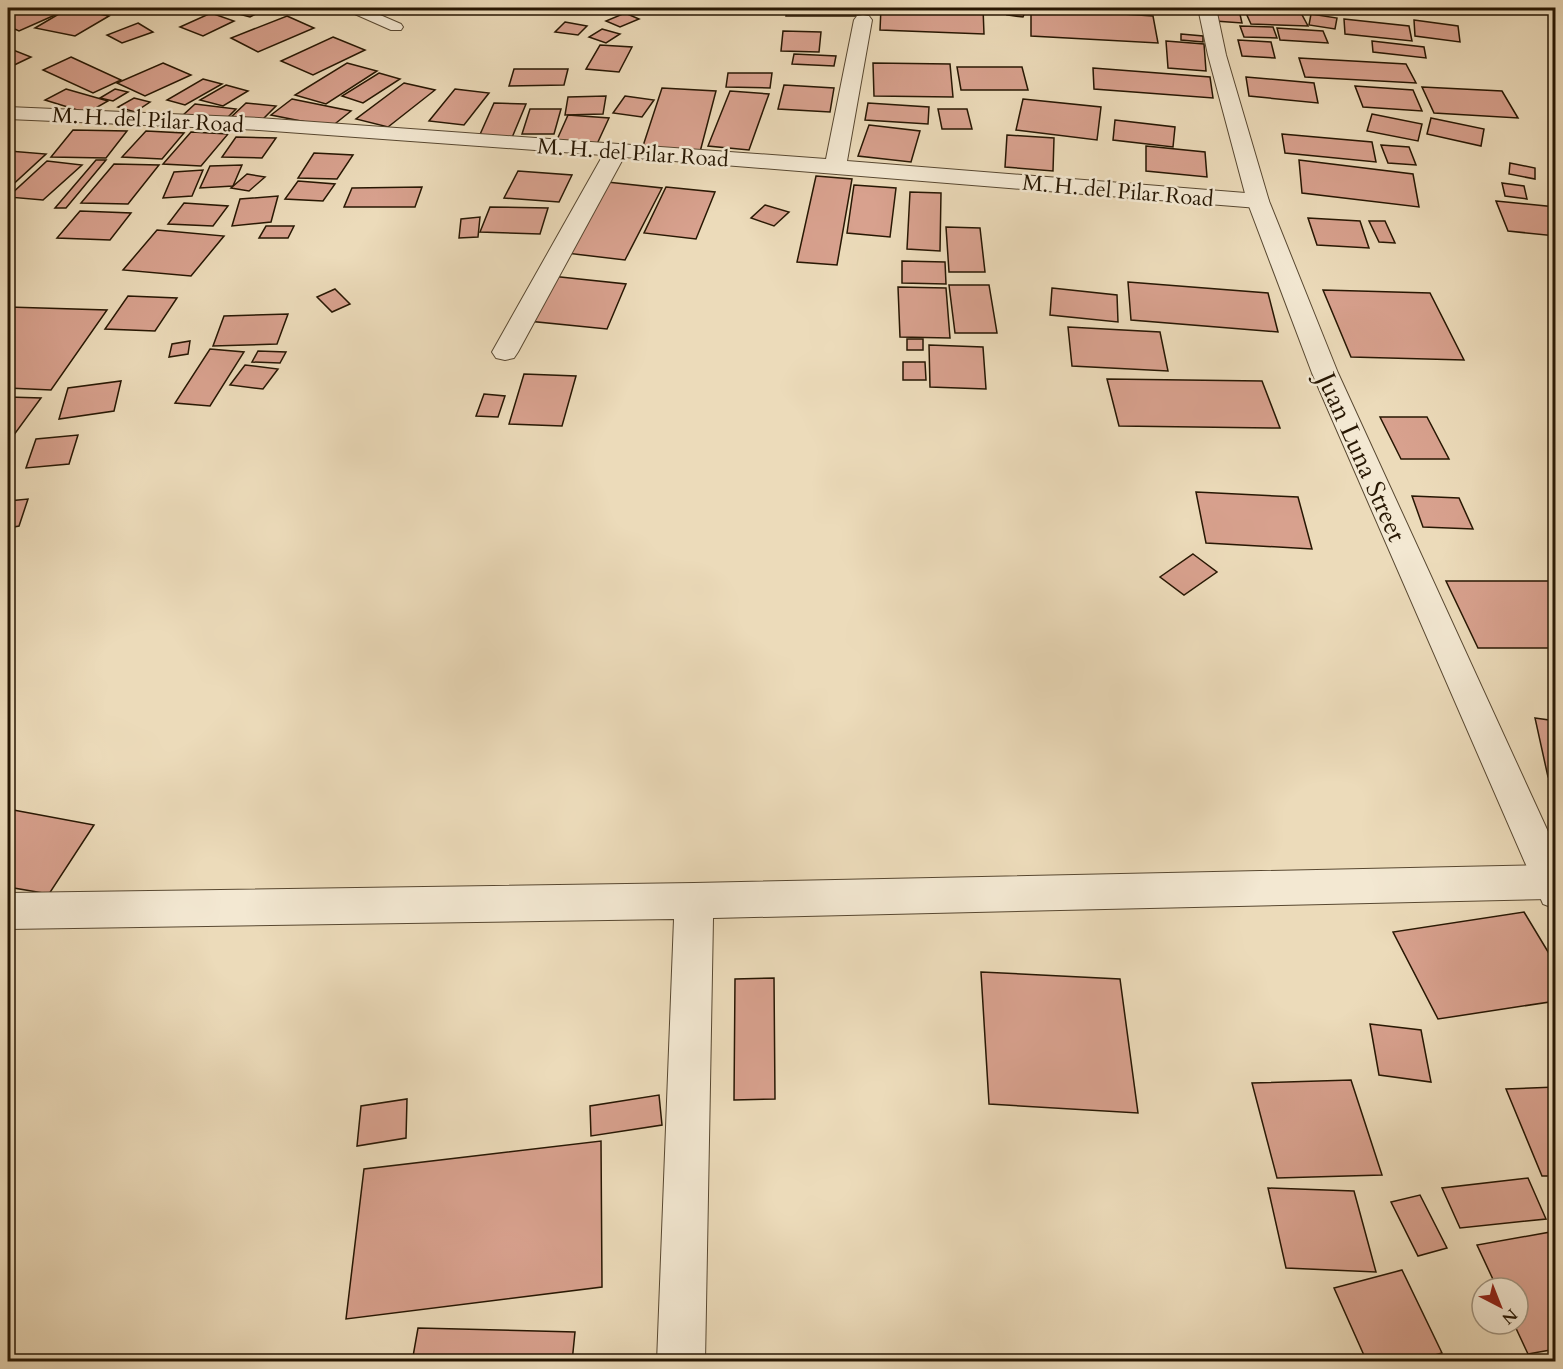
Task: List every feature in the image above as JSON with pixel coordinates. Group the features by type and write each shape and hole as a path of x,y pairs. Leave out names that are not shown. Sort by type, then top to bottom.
{"street":[{"name":"Juan Luna Street","path":"1207,8 1217,55 1258,201 1325,373 1553,887"},
{"path":"835,166 863,20"},
{"name":"M. H. del Pilar Road","path":"8,113 259,124 835,166 1258,201"},
{"path":"505,352 616,150"},
{"path":"8,912 1553,887"},
{"path":"681,1362 694,901"}],"lane":[{"path":"352,8 396,27"}],"building":[{"path":"8,8 34,8 55,15 19,31 8,26"},
{"path":"69,8 109,16 75,36 35,28"},
{"path":"178,8 213,8 199,14"},
{"path":"267,8 250,17 219,9"},
{"path":"787,8 855,8 856,16 786,16"},
{"path":"881,8 983,8 984,34 880,30"},
{"path":"1010,8 1026,10 1023,17 1007,15"},
{"path":"1031,8 1153,16 1158,43 1031,36"},
{"path":"1142,8 1168,8 1168,13 1142,11"},
{"path":"1213,8 1239,10 1242,23 1215,21"},
{"path":"1245,11 1301,13 1308,26 1251,24"},
{"path":"211,13 234,21 203,36 180,27"},
{"path":"625,13 639,19 620,27 606,21"},
{"path":"1311,14 1337,18 1335,29 1309,25"},
{"path":"287,16 314,28 258,52 231,38"},
{"path":"1344,19 1409,26 1412,41 1345,34"},
{"path":"1414,20 1458,26 1460,42 1415,36"},
{"path":"565,22 587,26 578,35 555,32"},
{"path":"138,23 153,32 122,43 107,35"},
{"path":"1240,26 1273,27 1277,38 1244,37"},
{"path":"1277,28 1323,31 1328,43 1280,40"},
{"path":"602,29 620,34 606,43 589,37"},
{"path":"783,31 821,32 819,52 781,51"},
{"path":"1181,34 1203,36 1203,42 1181,40"},
{"path":"333,37 365,50 313,75 281,61"},
{"path":"1238,40 1271,42 1275,58 1242,56"},
{"path":"1166,41 1204,44 1206,71 1168,68"},
{"path":"1372,41 1424,47 1426,58 1373,52"},
{"path":"600,45 632,47 619,72 586,69"},
{"path":"8,48 31,57 8,68"},
{"path":"794,54 836,56 834,66 792,64"},
{"path":"71,57 121,80 93,93 43,70"},
{"path":"1299,58 1406,64 1416,83 1305,77"},
{"path":"163,63 191,75 145,96 117,83"},
{"path":"347,63 377,71 326,104 295,95"},
{"path":"873,63 950,64 953,97 874,96"},
{"path":"957,67 1022,67 1028,90 961,90"},
{"path":"1093,68 1210,77 1213,98 1094,89"},
{"path":"514,69 568,69 564,85 509,86"},
{"path":"379,73 400,79 363,103 342,96"},
{"path":"728,73 772,73 770,88 726,87"},
{"path":"1246,77 1314,83 1318,103 1249,96"},
{"path":"203,79 222,84 185,105 167,100"},
{"path":"404,83 435,90 388,127 356,119"},
{"path":"226,85 248,91 223,106 200,100"},
{"path":"784,85 834,88 830,112 778,109"},
{"path":"1355,86 1413,90 1422,111 1363,107"},
{"path":"1422,87 1502,91 1518,118 1434,113"},
{"path":"662,88 716,91 700,152 642,149"},
{"path":"66,89 108,101 87,113 45,100"},
{"path":"115,89 128,92 113,101 100,98"},
{"path":"455,89 489,93 464,125 429,121"},
{"path":"730,91 769,94 749,150 708,146"},
{"path":"606,96 603,114 565,115 568,97"},
{"path":"625,96 654,100 642,117 613,113"},
{"path":"134,98 150,102 135,112 118,107"},
{"path":"292,99 351,111 331,127 271,115"},
{"path":"1023,99 1101,107 1097,140 1016,130"},
{"path":"246,103 276,106 259,123 228,120"},
{"path":"494,103 526,104 511,140 478,139"},
{"path":"868,103 929,107 928,124 865,120"},
{"path":"195,104 236,109 223,122 181,117"},
{"path":"530,109 561,109 554,134 522,134"},
{"path":"938,109 967,109 972,129 942,129"},
{"path":"1372,114 1422,124 1418,141 1367,131"},
{"path":"568,115 609,118 597,144 556,142"},
{"path":"1431,118 1484,129 1481,146 1427,134"},
{"path":"1115,120 1175,127 1173,147 1113,140"},
{"path":"869,125 920,131 911,162 858,156"},
{"path":"73,130 127,131 106,158 51,157"},
{"path":"146,131 184,133 162,159 122,157"},
{"path":"191,132 228,134 201,166 163,164"},
{"path":"1282,134 1372,142 1376,162 1285,153"},
{"path":"1007,135 1054,138 1053,171 1005,167"},
{"path":"236,137 276,138 262,158 222,157"},
{"path":"1381,145 1409,147 1416,165 1388,163"},
{"path":"1146,146 1205,152 1207,177 1146,171"},
{"path":"9,151 46,154 8,189 8,153"},
{"path":"314,153 353,155 337,179 298,178"},
{"path":"96,160 106,160 66,208 55,208"},
{"path":"1299,160 1413,174 1419,207 1302,193"},
{"path":"47,161 82,165 43,200 8,197"},
{"path":"1510,163 1535,168 1535,179 1509,174"},
{"path":"114,164 159,165 128,204 81,203"},
{"path":"242,165 233,186 200,188 210,166"},
{"path":"203,170 192,196 163,198 174,172"},
{"path":"518,171 572,175 559,202 504,198"},
{"path":"247,174 265,177 249,191 231,188"},
{"path":"816,176 852,179 837,265 797,262"},
{"path":"298,181 335,184 323,201 285,199"},
{"path":"607,182 662,188 625,260 566,253"},
{"path":"1502,183 1524,186 1527,199 1505,196"},
{"path":"854,185 896,188 890,237 847,233"},
{"path":"422,187 415,207 344,207 352,188"},
{"path":"666,187 715,192 696,239 644,233"},
{"path":"910,192 941,193 940,251 907,249"},
{"path":"278,196 271,222 232,226 240,199"},
{"path":"1496,201 1556,207 1556,236 1508,231"},
{"path":"184,203 228,206 213,226 168,224"},
{"path":"765,205 789,212 774,226 751,218"},
{"path":"490,207 548,208 540,234 480,232"},
{"path":"80,211 131,213 110,240 57,238"},
{"path":"480,217 478,237 459,238 461,219"},
{"path":"1308,218 1360,221 1369,248 1317,245"},
{"path":"1369,221 1385,221 1395,243 1379,242"},
{"path":"266,226 294,226 288,238 259,238"},
{"path":"946,227 980,228 985,272 949,272"},
{"path":"157,230 224,236 191,276 123,270"},
{"path":"902,261 945,262 946,284 902,283"},
{"path":"551,276 626,284 607,329 528,321"},
{"path":"1128,282 1268,293 1278,332 1131,320"},
{"path":"949,285 989,285 997,333 955,333"},
{"path":"898,287 946,288 950,338 900,337"},
{"path":"1052,288 1117,295 1118,322 1050,315"},
{"path":"335,289 350,304 332,312 317,297"},
{"path":"1323,290 1430,293 1464,360 1351,357"},
{"path":"128,296 177,298 155,331 105,329"},
{"path":"8,307 107,310 51,390 8,388"},
{"path":"288,314 277,344 213,346 224,316"},
{"path":"1068,327 1160,332 1168,371 1072,366"},
{"path":"907,339 923,339 923,350 907,350"},
{"path":"190,341 188,354 169,357 172,344"},
{"path":"929,345 983,347 986,389 930,387"},
{"path":"210,349 244,352 210,406 175,403"},
{"path":"258,351 286,352 280,363 252,362"},
{"path":"903,362 925,362 926,380 903,380"},
{"path":"245,365 278,369 263,389 230,385"},
{"path":"524,374 576,376 562,426 509,424"},
{"path":"1107,379 1262,381 1280,428 1119,426"},
{"path":"121,381 114,411 59,419 68,388"},
{"path":"484,394 505,396 498,417 476,416"},
{"path":"8,397 41,398 8,443"},
{"path":"1380,417 1427,417 1449,459 1401,459"},
{"path":"78,435 69,464 26,468 36,439"},
{"path":"1196,492 1298,497 1312,549 1206,543"},
{"path":"1412,496 1459,498 1473,529 1423,527"},
{"path":"28,499 19,526 8,528 8,501"},
{"path":"1193,554 1217,572 1184,595 1160,577"},
{"path":"1446,581 1556,581 1556,648 1478,648"},
{"path":"1535,718 1556,721 1556,779 1548,777"},
{"path":"8,809 94,825 49,894 8,887"},
{"path":"1524,912 1556,965 1556,1001 1438,1019 1393,932"},
{"path":"981,972 1120,979 1138,1113 989,1104"},
{"path":"774,978 775,1099 734,1100 735,979"},
{"path":"1370,1024 1421,1030 1431,1082 1379,1075"},
{"path":"1351,1080 1382,1175 1277,1178 1252,1083"},
{"path":"1556,1087 1556,1176 1542,1176 1506,1089"},
{"path":"659,1095 662,1125 591,1136 590,1106"},
{"path":"407,1099 406,1138 357,1146 361,1106"},
{"path":"601,1141 602,1287 346,1319 364,1169"},
{"path":"1528,1178 1546,1219 1460,1228 1442,1188"},
{"path":"1268,1188 1354,1191 1376,1272 1286,1268"},
{"path":"1420,1195 1447,1248 1418,1256 1391,1202"},
{"path":"1556,1231 1556,1349 1528,1354 1520,1336 1530,1336 1530,1276 1491,1276 1477,1245"},
{"path":"1402,1270 1442,1353 1410,1362 1367,1362 1334,1288"},
{"path":"418,1328 575,1332 572,1362 412,1362"}]}
